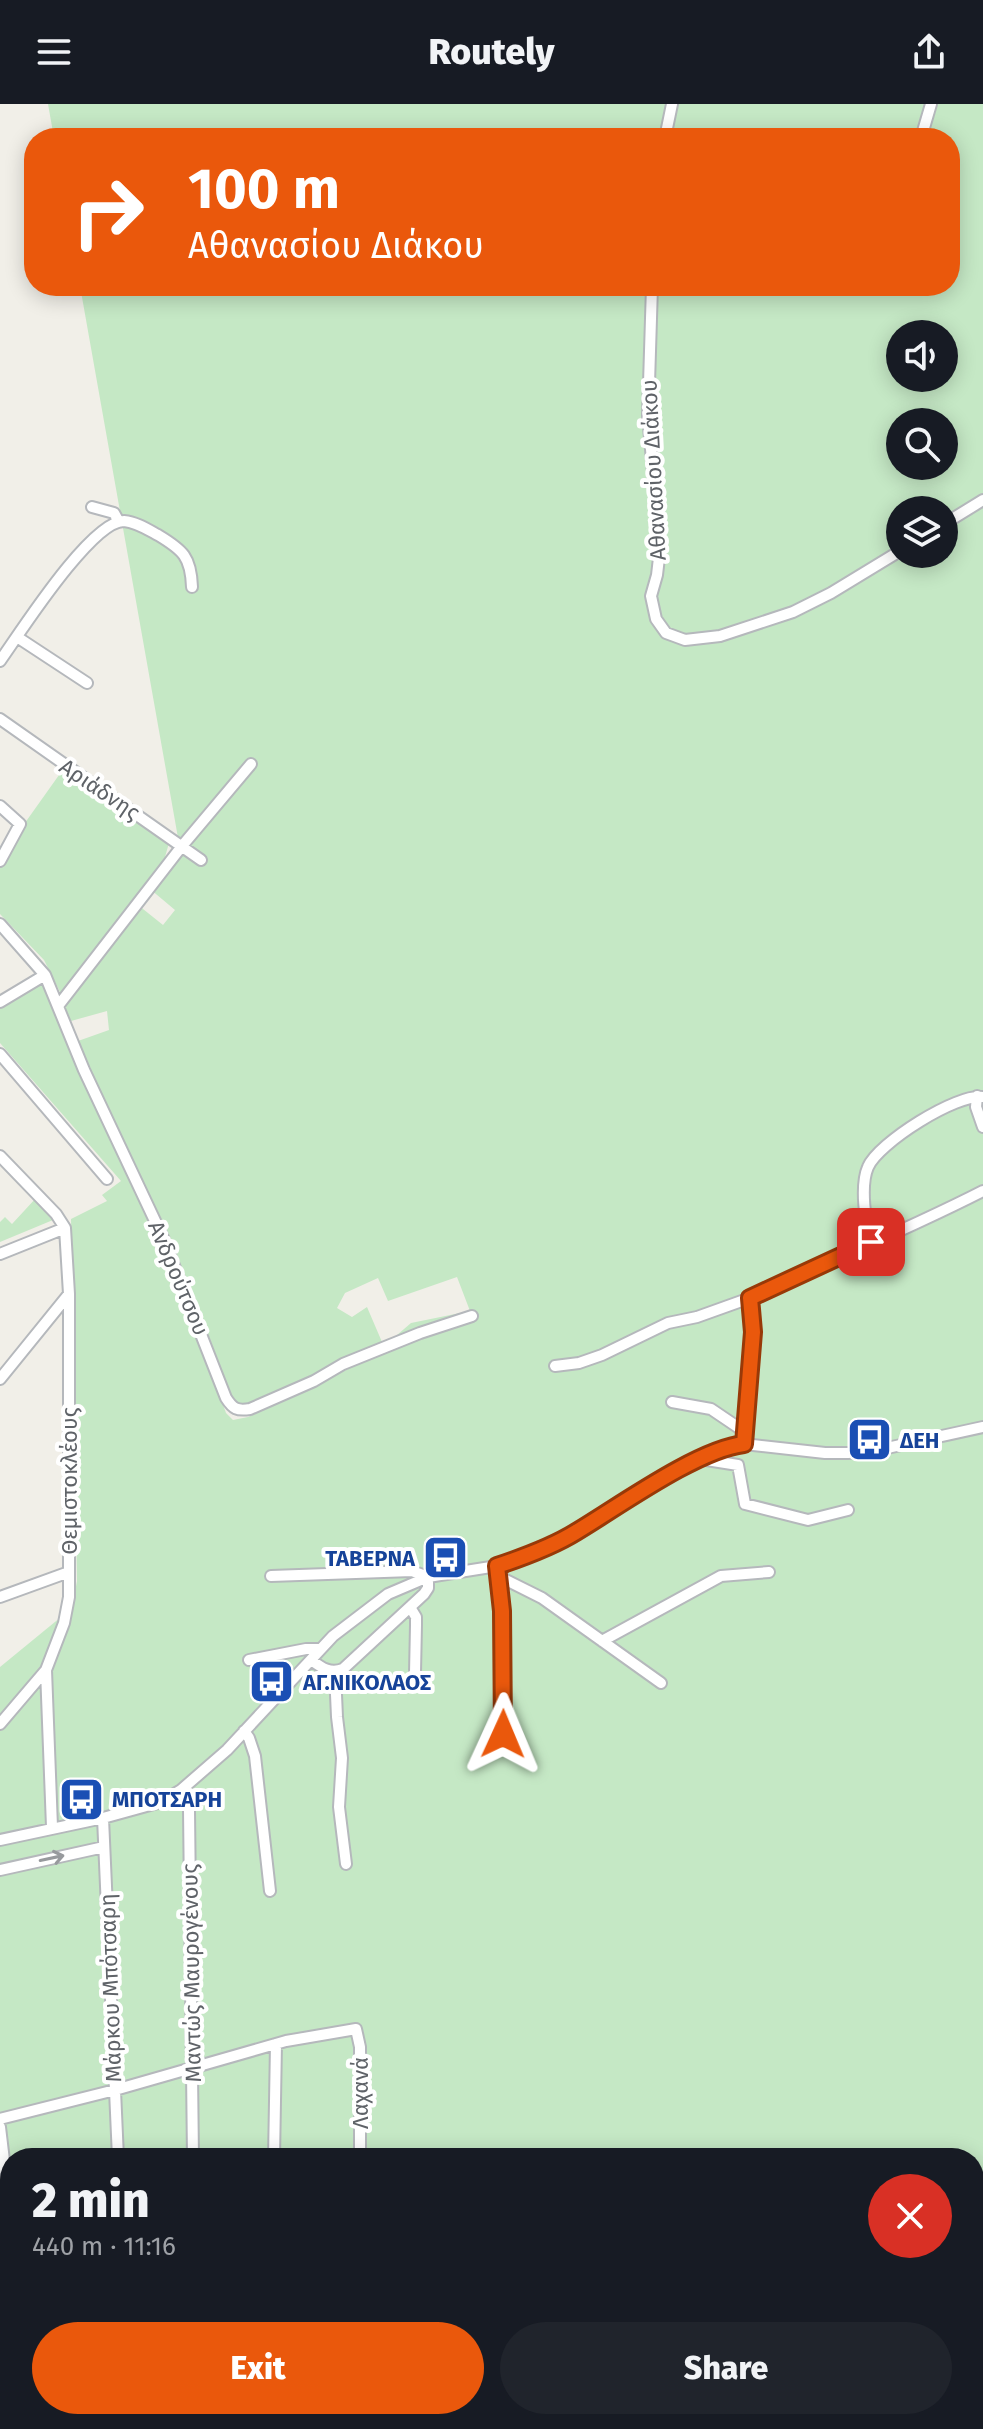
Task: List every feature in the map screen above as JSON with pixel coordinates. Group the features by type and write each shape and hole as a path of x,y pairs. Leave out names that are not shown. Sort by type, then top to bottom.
{"street":[{"path":"667,128 672,104"},
{"path":"924,128 931,104"},
{"name":"Αθανασίου Διάκου","path":"652,296 648,416 660,549 651,596 656,619 666,633 685,640 720,636 793,612 886,560"},
{"path":"958,515 983,500"},
{"path":"92,507 114,513 119,522"},
{"path":"0,661 80,551 102,529 119,522 140,525 177,546 192,564 192,587"},
{"path":"17,637 87,683"},
{"name":"Αριάδνης","path":"0,719 201,860"},
{"path":"58,1006 182,846 251,764"},
{"path":"0,806 20,824 0,861"},
{"name":"Ανδρούτσου","path":"0,924 45,975 84,1070 164,1240 226,1398 233,1407 250,1409 314,1381 343,1364 472,1316"},
{"path":"0,1002 45,975"},
{"path":"0,1054 107,1179"},
{"path":"980,1097 976,1107 983,1127"},
{"path":"871,1242 865,1223 866,1171 873,1157 897,1137 952,1103 980,1097"},
{"path":"0,1156 56,1214 65,1228 0,1254"},
{"path":"555,1366 579,1363 602,1355 668,1323 697,1317 750,1298 935,1216 983,1191"},
{"name":"Θεμιστοκλέους","path":"52,1827 46,1670 64,1623 69,1597 69,1294 65,1228"},
{"path":"0,1379 69,1294"},
{"path":"744,1444 753,1332 750,1298"},
{"path":"672,1402 711,1409 745,1432"},
{"path":"0,1840 161,1802 181,1790 227,1750 320,1649 388,1594 428,1577 498,1572 574,1534 620,1504 721,1448 744,1444 848,1453 878,1450 983,1427"},
{"path":"700,1459 738,1465 745,1504 808,1520 848,1510"},
{"path":"271,1576 412,1571 428,1577"},
{"path":"0,1597 69,1572"},
{"path":"498,1572 528,1589 661,1683"},
{"path":"498,1572 503,1734"},
{"path":"602,1641 721,1576 769,1572"},
{"path":"311,1660 335,1672 350,1664 424,1594 428,1588 428,1577"},
{"path":"410,1607 416,1617 415,1673"},
{"path":"249,1660 320,1649"},
{"path":"0,1724 46,1670"},
{"path":"335,1672 342,1758 339,1807 346,1864"},
{"path":"244,1731 255,1756 270,1891"},
{"name":"Μαντώς Μαυρογένους","path":"181,1790 189,1810 193,2148"},
{"name":"Μάρκου Μπότσαρη","path":"103,1818 118,2148"},
{"path":"0,1870 104,1847"},
{"name":"Λαχανά","path":"276,2044 356,2029 360,2047 360,2148"},
{"path":"0,2119 276,2044 274,2148"},
{"path":"0,2127 2,2148"}],"green space":[{"path":"48,104 983,104 983,2148 0,2148 0,1667 72,1608 77,1581 71,1219 107,1201 102,1195 121,1181 0,1043 0,1006 44,981 162,1250 226,1413 233,1420 248,1417 369,1359 411,1323 470,1311 457,1277 388,1301 378,1278 345,1293 337,1308 352,1317 367,1307 382,1342 249,1405 239,1404 231,1395 131,1155 78,1041 109,1030 107,1011 71,1021 65,1007 67,999 138,905 163,925 175,910 150,889 180,849 82,296 960,296 960,128 52,128"},
{"path":"64,768 169,843 163,864 61,994 44,960 0,914 0,858"},
{"path":"36,1198 54,1215 53,1220 0,1242 0,1222 5,1217 12,1224"}],"place":[{"name":"ΔΕΗ","path":"869,1440"},
{"name":"ΤΑΒΕΡΝΑ","path":"446,1558"},
{"name":"ΑΓ.ΝΙΚΟΛΑΟΣ","path":"272,1682"},
{"name":"ΜΠΟΤΣΑΡΗ","path":"81,1799"}],"route":[{"path":"503,1734 502,1611 497,1566 574,1534 620,1504 721,1448 744,1444 753,1332 750,1298 871,1242"}]}
